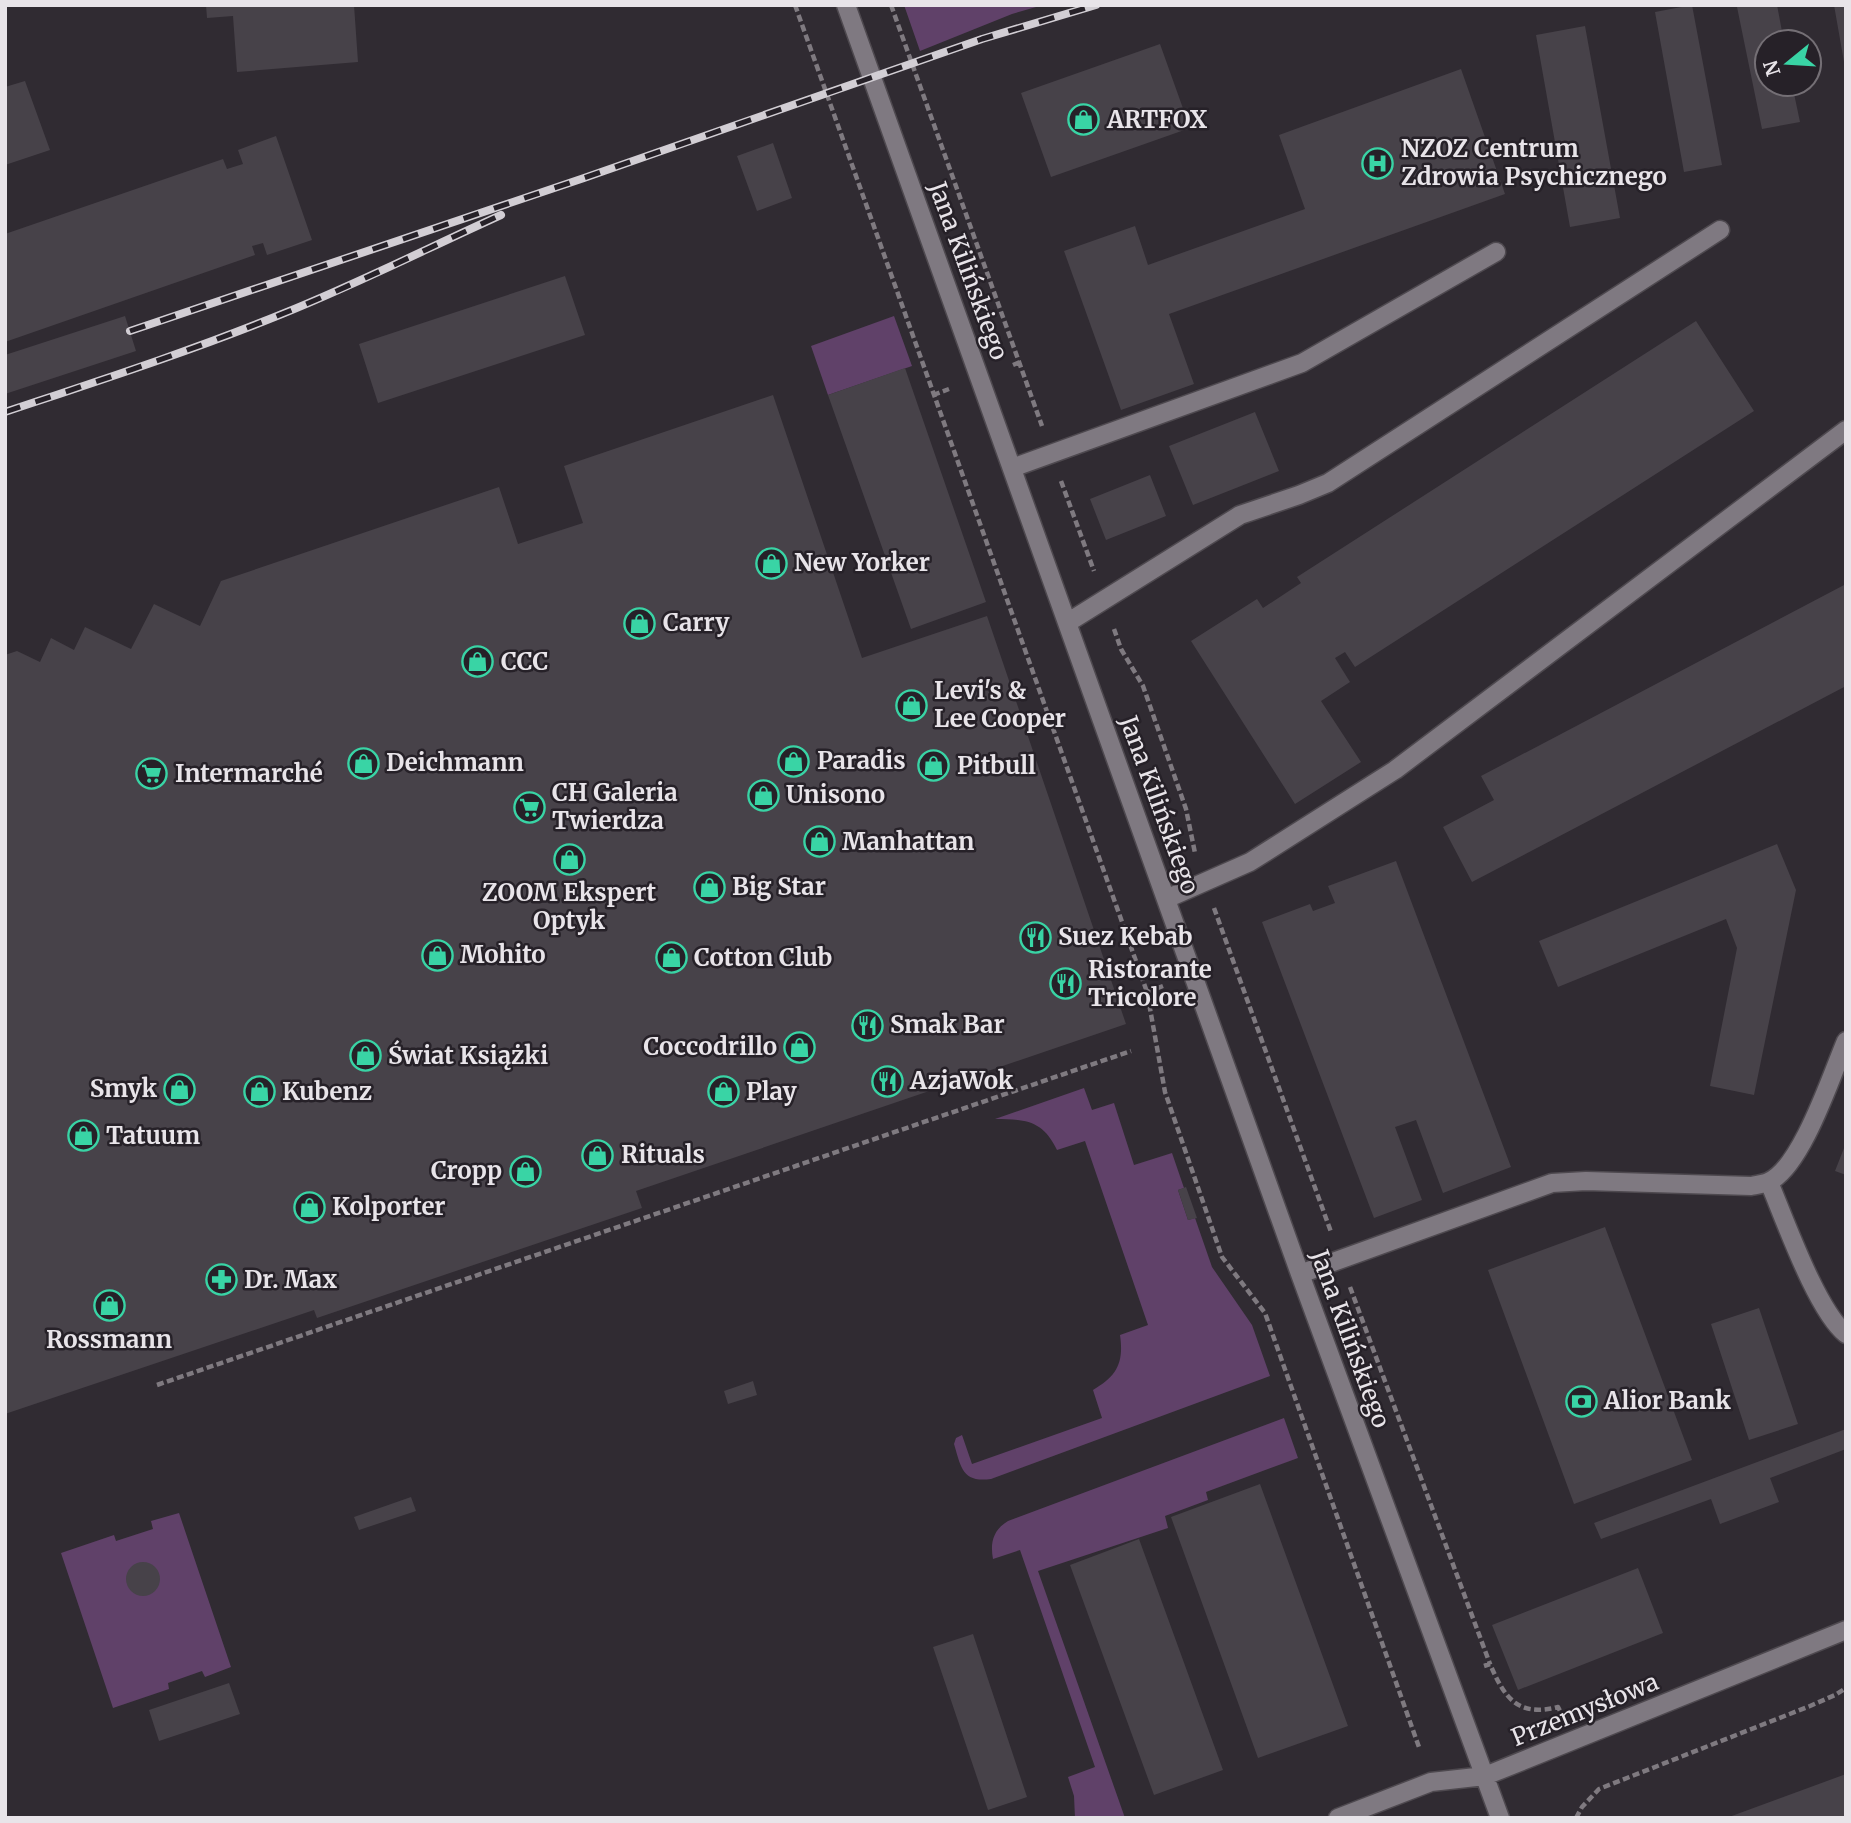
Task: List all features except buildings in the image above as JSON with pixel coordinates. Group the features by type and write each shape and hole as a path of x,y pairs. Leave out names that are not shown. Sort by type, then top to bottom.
{"street":[{"name":"Jana Kilińskiego","path":"846,5 1300,1274 1500,1818"},
{"path":"1067,623 1240,515 1328,483 1720,230"},
{"path":"1012,468 1302,363 1496,252"},
{"path":"1166,899 1250,862 1395,770 1846,430"},
{"path":"1300,1274 1552,1183 1586,1181 1751,1185 1769,1182 1783,1171 1797,1153 1846,1041"},
{"path":"1769,1182 1823,1307 1837,1327 1846,1334"},
{"name":"Przemysłowa","path":"1338,1818 1431,1782 1485,1776 1846,1630"}],"path":[{"path":"795,5 1147,992 1165,1092 1222,1257 1265,1313 1420,1750"},
{"path":"891,5 1121,649 1143,686 1186,809 1192,847 1340,1259 1490,1664 1497,1681 1521,1708 1539,1712 1558,1707 1560,1713"},
{"path":"1013,365 1020,362"},
{"path":"933,395 949,389"},
{"path":"1223,965 1233,961"},
{"path":"1147,992 1163,986"},
{"path":"157,1385 1131,1051"},
{"path":"1484,1666 1490,1664"},
{"path":"1576,1818 1590,1794 1835,1695 1846,1688"}],"shaded area":[{"path":"904,5 1043,5 1012,14 920,51"},
{"path":"894,316 912,366 828,395 811,346"},
{"path":"1084,1088 1092,1110 1114,1103 1134,1165 1172,1153 1184,1188 1178,1190 1188,1220 1195,1218 1212,1267 1252,1325 1270,1376 991,1479 981,1480 964,1472 954,1444 956,1438 962,1435 972,1464 1102,1418 1093,1390 1117,1368 1121,1353 1120,1335 1148,1325 1085,1141 1057,1150 1046,1133 1032,1123 995,1119"},
{"path":"1284,1418 1298,1458 1206,1492 1208,1500 1165,1516 1168,1528 1038,1571 1125,1818 1075,1818 1074,1796 1068,1777 1095,1767 1020,1550 993,1559 992,1542 996,1533 1008,1521"},
{"path":"179,1513 231,1667 205,1677 202,1671 168,1683 169,1689 113,1708 61,1553 114,1535 116,1541 153,1529 151,1521"}],"railway":[{"path":"130,331 584,178 982,39 1096,5"},
{"path":"5,412 248,328 501,215"}],"place":[{"name":"ARTFOX","path":"1084,120"},
{"name":"NZOZ Centrum Zdrowia Psychicznego","path":"1378,163"},
{"name":"New Yorker","path":"771,563"},
{"name":"Carry","path":"640,623"},
{"name":"CCC","path":"478,662"},
{"name":"Levi's & Lee Cooper","path":"911,705"},
{"name":"Paradis","path":"794,761"},
{"name":"Deichmann","path":"363,763"},
{"name":"Pitbull","path":"934,766"},
{"name":"Intermarché","path":"152,774"},
{"name":"Unisono","path":"763,795"},
{"name":"CH Galeria Twierdza","path":"529,807"},
{"name":"Manhattan","path":"819,842"},
{"name":"ZOOM Ekspert Optyk","path":"569,859"},
{"name":"Big Star","path":"709,887"},
{"name":"Suez Kebab","path":"1035,937"},
{"name":"Mohito","path":"437,955"},
{"name":"Cotton Club","path":"671,958"},
{"name":"Ristorante Tricolore","path":"1065,984"},
{"name":"Smak Bar","path":"867,1025"},
{"name":"Coccodrillo","path":"800,1047"},
{"name":"Świat Książki","path":"365,1056"},
{"name":"AzjaWok","path":"887,1081"},
{"name":"Smyk","path":"180,1089"},
{"name":"Kubenz","path":"259,1092"},
{"name":"Play","path":"723,1092"},
{"name":"Tatuum","path":"83,1136"},
{"name":"Rituals","path":"598,1155"},
{"name":"Cropp","path":"525,1171"},
{"name":"Kolporter","path":"309,1207"},
{"name":"Dr. Max","path":"221,1280"},
{"name":"Rossmann","path":"109,1306"},
{"name":"Alior Bank","path":"1581,1401"}]}
